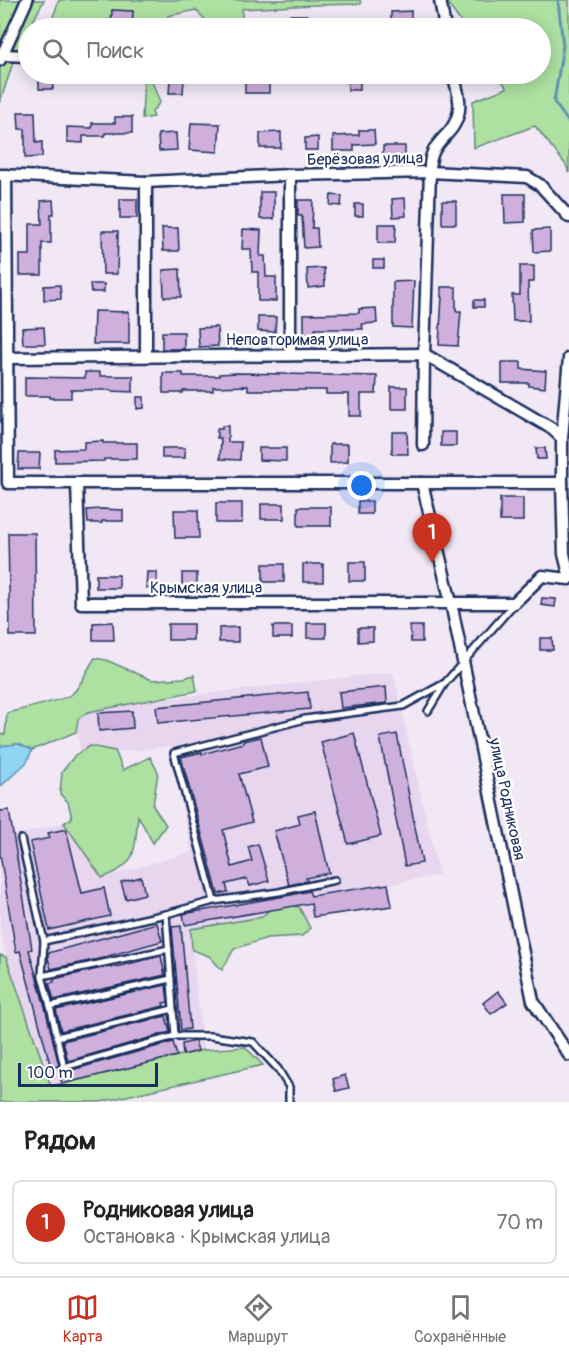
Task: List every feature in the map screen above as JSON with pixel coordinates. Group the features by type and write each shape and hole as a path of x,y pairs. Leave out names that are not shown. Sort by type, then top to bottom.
{"street":[{"path":"19,18 27,0"},
{"path":"440,0 443,18"},
{"path":"18,20 1,58 18,57"},
{"path":"423,445 429,160 458,117 459,104 455,84"},
{"name":"Берёзовая улица","path":"3,175 146,182 290,175 430,172 527,177 540,185 569,217"},
{"path":"3,175 8,358 8,483 562,483"},
{"path":"290,175 290,355"},
{"path":"146,182 146,356"},
{"path":"424,354 551,428 562,438"},
{"name":"Неповторимая улица","path":"8,358 424,354"},
{"path":"569,358 562,438 564,554 569,574"},
{"name":"Крымская улица","path":"77,483 81,603 451,603"},
{"name":"улица Родниковая","path":"422,483 464,663 533,1001 569,1055"},
{"path":"451,603 514,603 542,576 569,579"}],"lane":[{"path":"428,711 446,683 514,603"},
{"path":"214,902 174,753 305,719 403,706 446,683"},
{"path":"21,839 44,941 42,976 64,1067 175,1036 211,1035 253,1042 278,1069 289,1087 289,1102"},
{"path":"44,941 214,902 335,880"},
{"path":"166,914 175,1036"},
{"path":"42,976 169,949"},
{"path":"50,1006 171,979"},
{"path":"57,1037 173,1009"}],"shaded area":[{"path":"393,672 439,875 389,884 392,906 191,938 203,1050 51,1086 6,957 0,926 0,839 64,823 102,878 192,852 169,746 81,757 75,709"}],"green space":[{"path":"0,0 44,0 35,18 18,18 18,50 0,102"},
{"path":"59,0 360,0 361,4 242,9 242,18 203,18 196,10 167,18 53,18"},
{"path":"445,0 569,0 569,173 566,165 535,126 474,148 473,101 507,88 504,84 551,84 551,18 458,18"},
{"path":"144,84 153,84 160,102 152,112 154,117 142,119"},
{"path":"95,658 106,660 152,680 194,675 197,691 88,712 78,719 76,732 32,750 18,744 0,746 0,734 5,735 7,713 52,702 72,694"},
{"path":"90,746 115,751 123,770 150,757 158,772 153,806 166,825 153,843 138,816 135,847 129,861 114,873 102,878 64,823 72,818 68,802 60,794 62,772 75,755"},
{"path":"276,903 299,907 310,928 302,936 267,938 234,949 222,970 209,956 192,950 191,929 262,917"},
{"path":"0,955 6,957 51,1086 203,1050 245,1047 263,1065 100,1102 0,1102"}],"water":[{"path":"18,744 32,750 27,762 0,787 0,746"}],"building":[{"path":"112,10 133,11 133,18 112,18"},
{"path":"411,11 411,18 391,18 391,12"},
{"path":"290,15 307,15 307,18 290,18"},
{"path":"39,84 53,84 53,89 39,89"},
{"path":"170,84 184,84 183,93 169,93"},
{"path":"245,84 269,84 269,93 245,93"},
{"path":"348,84 360,84 360,90 348,90"},
{"path":"18,112 35,112 36,143 42,142 42,157 25,158 25,129 19,129"},
{"path":"115,117 132,117 132,133 83,136 83,143 67,142 67,127 92,128 92,123 115,123"},
{"path":"191,123 220,124 218,152 189,150"},
{"path":"359,130 374,130 375,144 354,145 354,151 333,151 333,136 359,135"},
{"path":"281,132 281,148 260,148 260,133"},
{"path":"176,133 177,150 159,151 158,134"},
{"path":"318,137 318,150 305,150 305,138"},
{"path":"383,146 405,146 405,156 383,156"},
{"path":"260,192 274,192 274,219 260,219"},
{"path":"504,194 525,194 525,222 505,223"},
{"path":"331,195 342,196 341,206 330,205"},
{"path":"405,198 406,216 393,217 392,199"},
{"path":"120,199 137,199 137,218 120,218"},
{"path":"53,200 51,243 42,243 42,275 20,275 20,255 30,255 30,224 42,224 41,201"},
{"path":"298,200 313,200 312,228 317,228 318,247 304,248 302,216 298,216"},
{"path":"442,201 456,201 456,224 442,224"},
{"path":"355,204 363,204 363,216 355,216"},
{"path":"378,224 396,224 395,243 378,243"},
{"path":"162,228 178,228 179,251 163,251"},
{"path":"243,229 261,230 260,256 265,256 266,277 276,277 276,301 258,301 258,272 252,272 251,249 242,249"},
{"path":"550,229 550,251 534,252 533,230"},
{"path":"102,231 118,231 117,274 103,274"},
{"path":"373,260 384,260 384,268 373,268"},
{"path":"520,266 534,266 534,282 528,282 529,321 513,321 512,295 520,295"},
{"path":"324,268 325,286 308,288 307,269"},
{"path":"180,269 181,297 164,297 163,270"},
{"path":"414,281 412,328 393,327 393,282"},
{"path":"90,284 104,284 104,292 91,292"},
{"path":"60,285 61,299 44,300 44,286"},
{"path":"441,287 456,287 456,311 461,311 458,346 439,345"},
{"path":"474,300 484,300 484,307 474,307"},
{"path":"376,308 377,323 362,324 363,329 315,329 316,346 304,346 304,314 359,313 359,309"},
{"path":"94,311 129,312 129,344 93,344"},
{"path":"258,317 276,317 275,332 258,331"},
{"path":"44,327 45,344 23,344 22,328"},
{"path":"217,327 218,346 199,347 198,328"},
{"path":"162,332 184,332 184,349 162,349"},
{"path":"502,362 521,362 521,369 546,371 545,388 529,386 529,383 502,383"},
{"path":"85,372 100,372 100,376 133,376 133,392 71,390 71,398 25,396 25,377 85,378"},
{"path":"163,373 183,373 183,376 219,376 219,374 237,373 377,376 376,394 361,394 361,416 349,416 349,394 326,394 326,390 248,390 248,386 213,387 213,391 163,393"},
{"path":"391,387 407,387 407,409 391,409"},
{"path":"137,397 144,397 144,408 137,409"},
{"path":"222,426 228,426 228,442 241,442 240,460 220,459 221,438 217,438 217,429 222,429"},
{"path":"392,432 407,432 408,454 392,454"},
{"path":"441,432 456,432 456,446 441,446"},
{"path":"103,441 103,443 137,443 137,459 55,462 55,450 84,449 84,442"},
{"path":"330,444 348,444 348,462 330,463"},
{"path":"162,448 185,448 185,458 162,458"},
{"path":"259,448 286,448 286,461 259,460"},
{"path":"536,448 545,448 546,459 537,459"},
{"path":"19,453 40,453 39,469 18,469"},
{"path":"500,498 523,498 523,521 500,521"},
{"path":"358,501 372,501 372,514 358,514"},
{"path":"216,503 242,503 242,523 216,523"},
{"path":"261,504 284,504 284,519 261,519"},
{"path":"298,507 331,507 331,526 298,526"},
{"path":"87,510 123,510 123,521 88,523"},
{"path":"174,510 198,510 199,538 175,538"},
{"path":"8,533 35,533 36,636 10,636"},
{"path":"349,562 365,562 365,581 349,581"},
{"path":"263,564 284,564 284,582 263,582"},
{"path":"303,564 323,564 323,582 303,582"},
{"path":"147,572 157,572 157,588 146,588"},
{"path":"182,573 197,573 197,587 182,588"},
{"path":"96,575 119,575 119,588 96,588"},
{"path":"542,598 556,599 555,607 541,605"},
{"path":"113,622 114,640 93,640 93,623"},
{"path":"307,623 326,623 326,638 307,638"},
{"path":"168,624 193,624 193,640 168,640"},
{"path":"273,626 292,626 292,638 273,638"},
{"path":"410,626 422,626 422,642 411,642"},
{"path":"238,627 238,642 219,642 219,628"},
{"path":"358,628 373,628 373,641 358,642"},
{"path":"540,638 552,638 553,650 540,650"},
{"path":"386,687 387,703 341,708 339,692"},
{"path":"308,692 310,709 158,723 156,707"},
{"path":"132,711 133,728 99,731 98,713"},
{"path":"354,733 381,836 348,844 321,742"},
{"path":"397,734 422,863 405,866 380,737"},
{"path":"261,737 268,767 239,774 252,822 223,830 232,867 252,861 248,847 258,844 269,881 250,886 247,879 226,884 228,892 218,894 181,757 202,752 202,754"},
{"path":"9,810 32,949 29,950 60,1070 65,1072 173,1042 177,1056 62,1084 58,1066 51,1068 20,951 16,952 0,854 0,811"},
{"path":"315,811 329,873 306,878 307,881 289,885 274,831 300,824 298,815"},
{"path":"66,829 82,893 104,888 110,916 49,930 30,842 50,838 48,833"},
{"path":"141,877 145,894 126,899 121,882"},
{"path":"388,884 392,906 313,917 311,903 185,925 183,914 309,891 311,896"},
{"path":"157,923 162,941 108,957 51,969 48,953"},
{"path":"181,926 190,1029 181,1030 172,927"},
{"path":"161,956 165,975 54,1000 49,983 54,982 54,979"},
{"path":"166,985 168,1002 163,1003 164,1006 61,1031 56,1010"},
{"path":"498,991 507,1003 491,1014 483,1003"},
{"path":"166,1016 170,1032 68,1061 63,1041"},
{"path":"195,1041 198,1051 183,1055 182,1044"},
{"path":"345,1075 349,1088 336,1091 333,1079"}],"waterway":[{"path":"558,0 563,46 554,102 569,123"}],"place":[{"name":"Родниковая улица","path":"432,563"}]}
